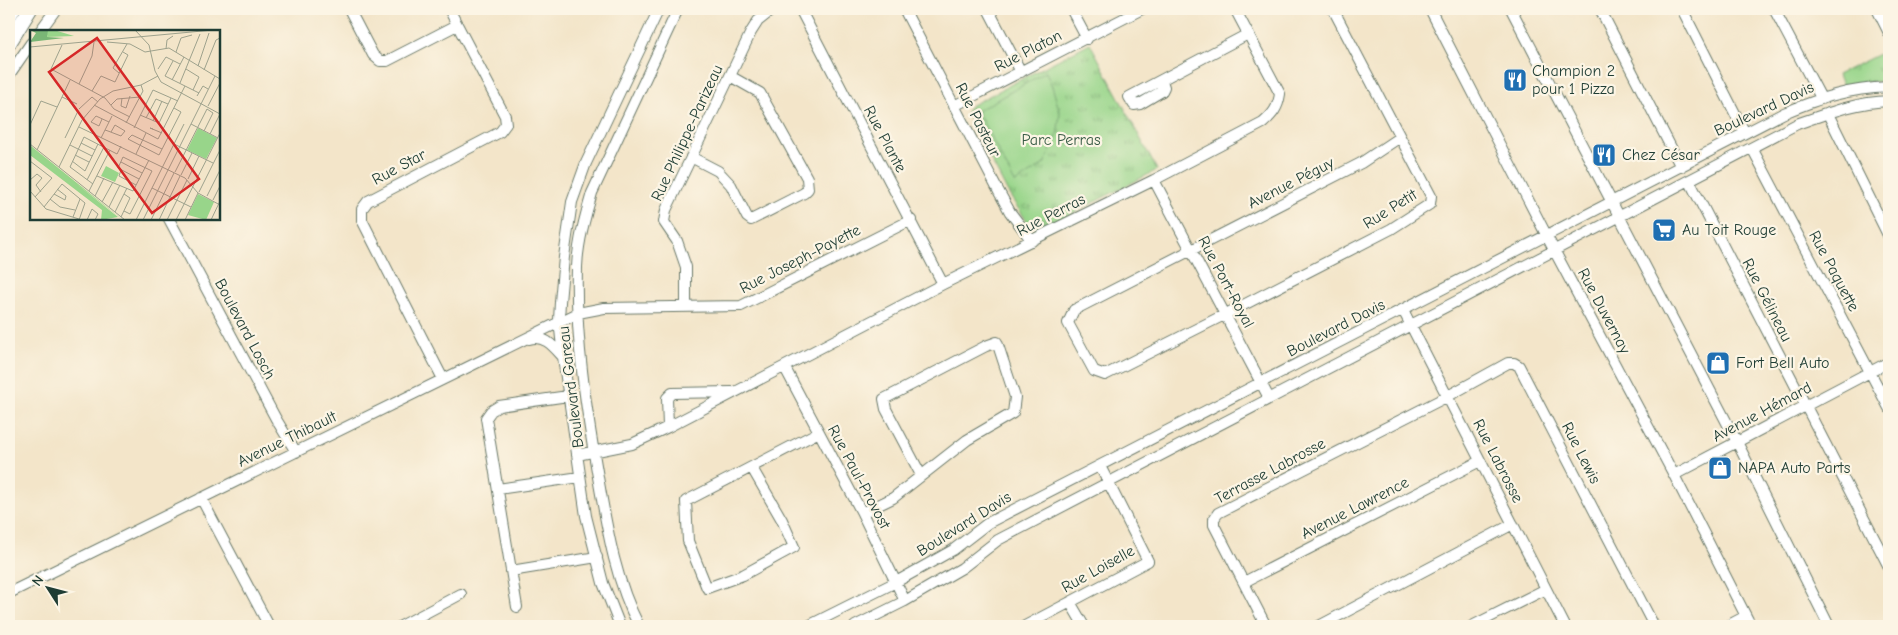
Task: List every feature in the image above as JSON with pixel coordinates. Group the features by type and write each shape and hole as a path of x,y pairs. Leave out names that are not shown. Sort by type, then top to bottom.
{"highway":[{"path":"9,16 13,9"},
{"path":"9,43 30,9"}],"street":[{"path":"41,30 56,9"},
{"path":"350,9 373,55 380,61 387,61 457,25"},
{"name":"Rue Star","path":"443,379 362,220 362,209 368,201 500,132 506,124 505,116 449,9"},
{"name":"Boulevard Gareau","path":"620,626 604,583 586,516 559,320 564,257 572,202 586,163 659,9"},
{"name":"Boulevard Gareau","path":"639,626 622,585 610,543 594,452 579,354 577,265 584,221 592,193 678,9"},
{"name":"Rue Philippe-Parizeau","path":"686,307 686,267 677,241 664,222 666,210 758,21 773,9"},
{"name":"Rue Plante","path":"800,9 943,284"},
{"name":"Rue Pasteur","path":"904,9 1010,212 1032,241"},
{"path":"988,9 1021,72"},
{"path":"1071,9 1087,39"},
{"name":"Rue Platon","path":"954,106 1142,9"},
{"name":"Rue Perras","path":"577,454 632,444 668,427 785,368 943,284 1154,180 1263,123 1273,115 1278,105 1280,94 1235,9"},
{"name":"Rue Petit","path":"1226,314 1391,229 1430,204 1431,196 1333,9"},
{"name":"Rue Duvernay","path":"1430,9 1751,626"},
{"path":"1511,9 1737,442 1829,626"},
{"path":"1600,9 1681,167"},
{"path":"1682,9 1746,133"},
{"path":"1774,9 1821,98"},
{"path":"1877,9 1889,32"},
{"path":"1162,81 1248,34"},
{"path":"9,74 28,54"},
{"path":"691,157 718,171 731,185 751,220 804,193 808,189 807,178 760,93 730,76"},
{"name":"Boulevard Davis","path":"808,626 896,582 952,550 988,523 1784,113 1821,98 1850,90 1889,87"},
{"name":"Boulevard Davis","path":"855,626 905,601 962,568 998,540 1797,124 1849,106 1889,101"},
{"path":"1828,114 1889,237"},
{"name":"Avenue Péguy","path":"1226,314 1105,374 1094,371 1068,323 1074,310 1361,163 1400,137"},
{"name":"Rue Paquette","path":"1752,148 1889,408"},
{"path":"1664,175 1672,188"},
{"name":"Rue Port-Royal","path":"1154,180 1269,398"},
{"name":"Rue Gélineau","path":"1689,180 1889,567"},
{"name":"Boulevard Losch","path":"170,220 276,419 296,452"},
{"name":"Rue Joseph-Payette","path":"578,313 604,308 741,306 910,220"},
{"name":"Rue Labrosse","path":"1402,310 1565,626"},
{"name":"Avenue Thibault","path":"9,593 559,320 578,313"},
{"path":"518,342 533,337 539,338 551,344 563,357"},
{"path":"862,513 893,498 967,440 1013,413 1016,397 997,342 884,399 886,409 921,475"},
{"name":"Avenue Hémard","path":"1674,475 1889,362"},
{"name":"Rue Lewis","path":"1448,396 1508,364 1514,363 1519,366 1654,626"},
{"name":"Rue Paul-Provost","path":"785,368 862,513 905,601"},
{"name":"Rue Perras","path":"668,427 667,398 672,393 736,392"},
{"path":"517,607 486,418 491,411 499,406 568,396"},
{"name":"Terrasse Labrosse","path":"1266,626 1214,526 1214,520 1218,513 1448,396"},
{"path":"752,468 782,520 794,547 743,575 707,588 688,541 686,501 819,432"},
{"name":"Avenue Lawrence","path":"1244,582 1480,461"},
{"name":"Rue Loiselle","path":"1025,626 1148,561 1100,466"},
{"path":"498,489 580,477"},
{"path":"201,498 270,626"},
{"path":"1319,626 1513,524"},
{"path":"511,571 597,557"},
{"path":"1472,626 1546,589"},
{"path":"401,626 461,594"},
{"path":"1070,602 1084,626"},
{"path":"1727,626 1746,616"}],"green space":[{"name":"Parc Perras","path":"1090,43 1157,170 1040,230 1030,226 1008,193 966,112 970,106"},
{"path":"1889,49 1889,81 1843,85 1837,75"},
{"path":"1046,72 1060,113 1057,137 1044,164 1015,183 977,111"}],"place":[{"name":"Champion 2 pour 1 Pizza","path":"1515,80"},
{"name":"Chez César","path":"1604,155"},
{"name":"Au Toit Rouge","path":"1664,230"},
{"name":"Fort Bell Auto","path":"1718,363"},
{"name":"NAPA Auto Parts","path":"1720,468"}]}
